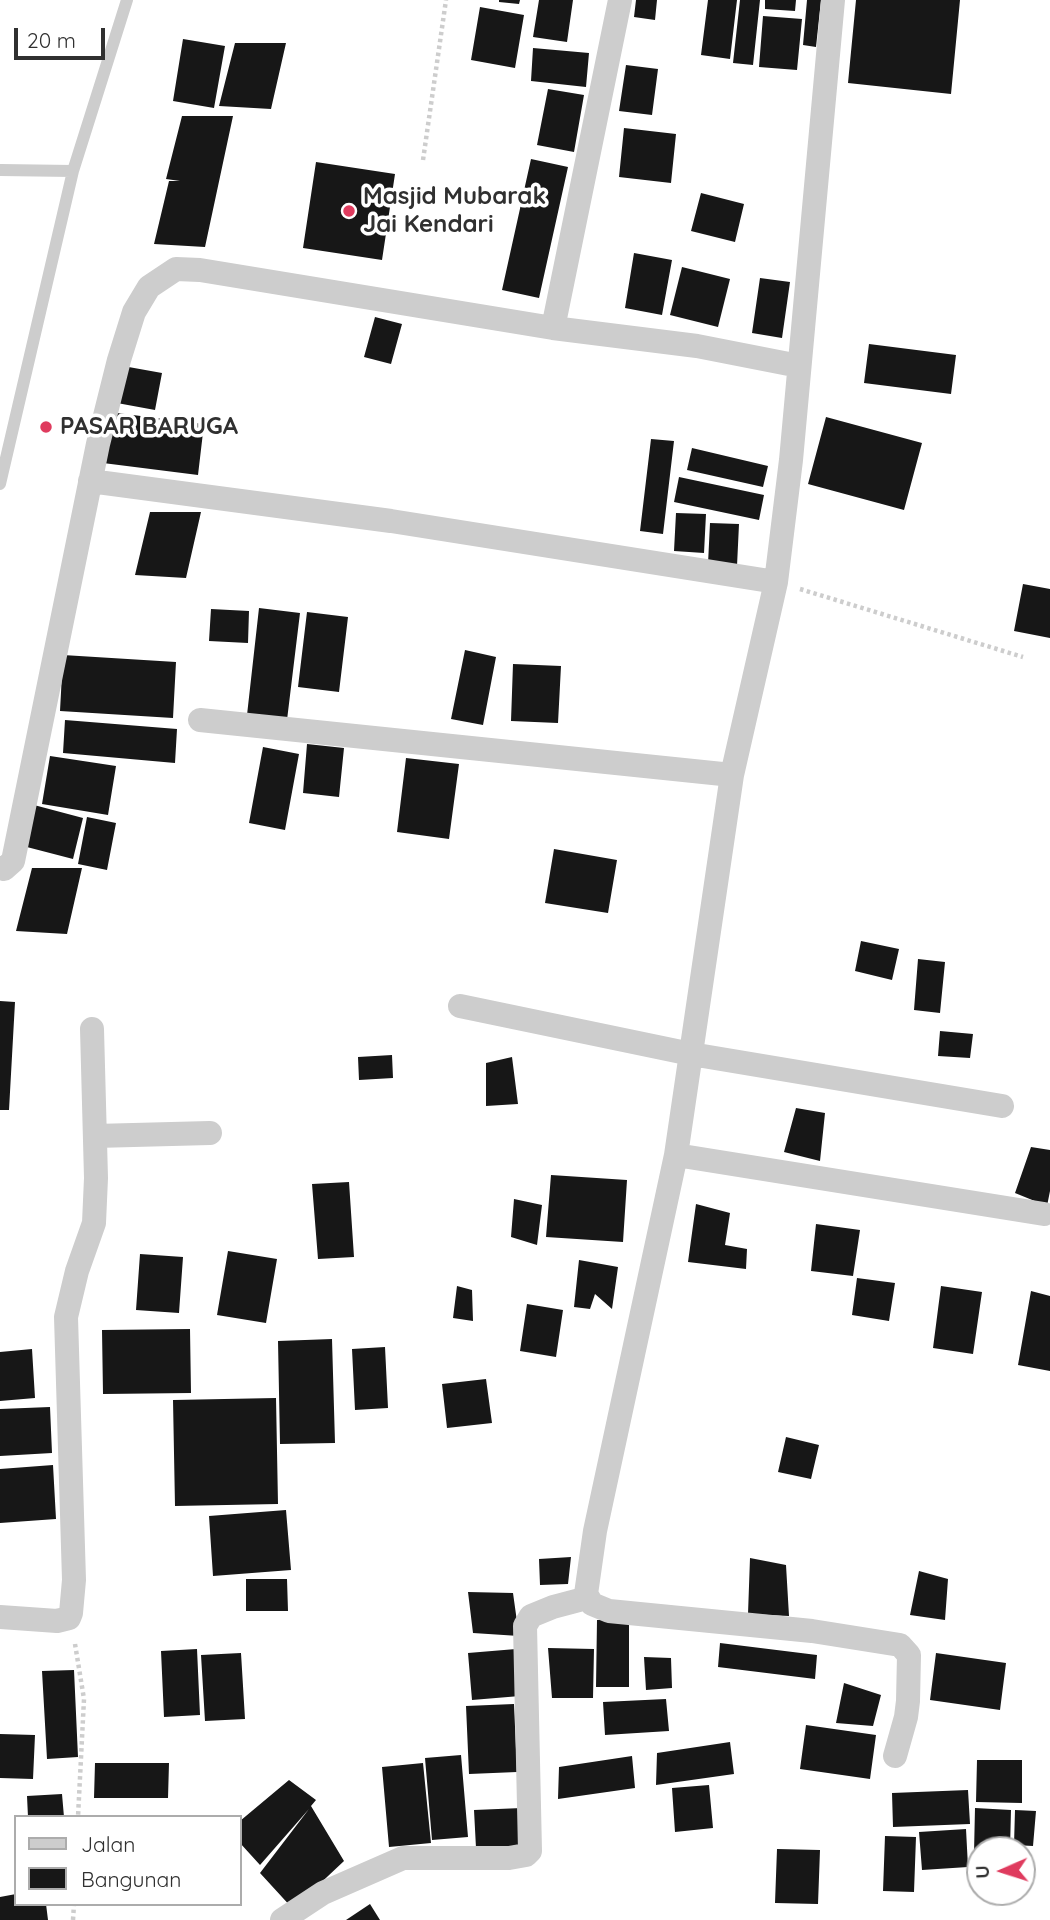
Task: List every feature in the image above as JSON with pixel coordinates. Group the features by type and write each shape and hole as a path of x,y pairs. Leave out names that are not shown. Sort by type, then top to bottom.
{"street":[{"path":"553,328 620,0"},
{"path":"587,1598 594,1531 676,1155 732,775 776,582 792,460 833,0"},
{"path":"0,868 4,869 12,861 90,481 134,312 149,287 176,269 200,270 553,328 697,346 799,366"},
{"path":"90,481 391,521 776,582"},
{"path":"200,720 732,775"},
{"path":"460,1006 691,1054 1002,1106"},
{"path":"0,1617 57,1621 69,1618 74,1580 66,1317 77,1271 94,1223 92,1029"},
{"path":"95,1136 210,1133"},
{"path":"676,1155 1044,1214"},
{"path":"587,1598 598,1607 609,1611 813,1631 900,1645 908,1655 908,1700 895,1756"},
{"path":"282,1920 323,1893 402,1858 509,1858 530,1852 525,1626 531,1616 587,1598"}],"lane":[{"path":"0,484 73,171 127,0"},
{"path":"0,170 73,171"}],"path":[{"path":"423,160 446,0"},
{"path":"776,582 1023,657"},
{"path":"69,1618 84,1699 78,1815"}],"building":[{"path":"499,0 520,0 519,4"},
{"path":"539,0 573,0 567,42 533,37"},
{"path":"636,0 657,0 655,20 634,17"},
{"path":"708,0 737,0 730,59 701,55"},
{"path":"740,0 760,0 753,65 733,63"},
{"path":"765,0 796,0 795,11 765,9"},
{"path":"807,0 821,0 816,47 803,45"},
{"path":"856,0 960,0 951,94 848,83"},
{"path":"480,7 524,15 515,68 471,60"},
{"path":"763,16 802,19 797,70 759,67"},
{"path":"183,39 225,46 214,108 173,101"},
{"path":"235,43 286,43 271,109 219,106"},
{"path":"533,48 589,53 586,87 531,81"},
{"path":"626,65 658,69 652,115 619,111"},
{"path":"548,89 584,95 574,152 537,145"},
{"path":"182,116 233,116 205,247 154,244 169,181 180,181 166,179"},
{"path":"624,128 676,134 671,183 619,177"},
{"path":"531,159 568,167 539,298 502,290"},
{"name":"Masjid Mubarak Jai Kendari","path":"316,162 395,174 382,260 303,248"},
{"path":"701,193 744,204 735,242 691,231"},
{"path":"634,253 672,260 662,315 625,308"},
{"path":"682,267 730,279 718,327 670,315"},
{"path":"760,278 790,282 782,338 752,333"},
{"path":"375,317 402,324 391,364 364,357"},
{"path":"869,344 956,355 951,394 864,383"},
{"path":"123,366 162,373 155,410 117,403"},
{"path":"109,412 204,424 198,475 103,463"},
{"path":"826,417 922,443 904,510 808,484"},
{"path":"651,439 674,441 663,534 640,531"},
{"path":"692,448 768,466 763,487 687,470"},
{"path":"679,477 764,495 759,520 674,502"},
{"path":"150,512 201,512 186,578 135,575"},
{"path":"676,513 706,514 704,553 674,551"},
{"path":"710,523 739,524 737,566 708,564"},
{"path":"1023,584 1050,589 1050,638 1014,631"},
{"path":"259,608 300,613 287,720 247,715"},
{"path":"211,609 249,611 248,643 209,641"},
{"path":"307,612 348,617 339,692 298,687"},
{"path":"465,650 496,657 483,725 451,719"},
{"path":"63,655 176,662 173,718 60,711"},
{"path":"513,664 561,666 558,723 511,721"},
{"path":"65,720 177,729 175,763 63,753"},
{"path":"307,744 344,748 339,797 303,793"},
{"path":"263,747 299,754 285,830 249,823"},
{"path":"50,756 116,766 108,815 42,804"},
{"path":"406,758 459,764 449,839 397,832"},
{"path":"34,805 83,818 73,859 23,846"},
{"path":"87,817 116,823 107,870 78,864"},
{"path":"554,849 617,860 608,913 545,903"},
{"path":"32,868 82,868 67,934 16,931"},
{"path":"861,941 899,949 892,980 855,971"},
{"path":"918,959 945,962 940,1013 914,1010"},
{"path":"0,1001 15,1002 9,1110 0,1110"},
{"path":"940,1031 973,1034 970,1058 938,1056"},
{"path":"392,1055 393,1078 359,1080 358,1057"},
{"path":"512,1057 518,1104 486,1106 486,1063"},
{"path":"796,1108 825,1113 820,1161 784,1152"},
{"path":"1031,1147 1050,1150 1050,1191 1047,1206 1015,1193"},
{"path":"551,1175 627,1180 623,1242 546,1237"},
{"path":"349,1182 354,1257 318,1259 312,1184"},
{"path":"514,1199 542,1205 537,1245 511,1237"},
{"path":"696,1204 730,1213 725,1245 747,1249 746,1269 688,1262"},
{"path":"816,1224 860,1230 853,1276 811,1271"},
{"path":"228,1251 277,1259 266,1323 217,1315"},
{"path":"140,1254 183,1257 179,1313 136,1310"},
{"path":"579,1260 618,1267 612,1309 595,1294 590,1309 574,1307"},
{"path":"857,1278 895,1283 889,1321 852,1315"},
{"path":"457,1286 472,1290 473,1321 453,1318"},
{"path":"941,1286 982,1292 973,1354 933,1348"},
{"path":"1031,1291 1050,1296 1050,1371 1018,1365"},
{"path":"527,1304 563,1310 556,1357 520,1351"},
{"path":"190,1329 191,1393 103,1394 102,1330"},
{"path":"332,1339 335,1443 280,1444 278,1341"},
{"path":"385,1347 388,1408 355,1410 352,1349"},
{"path":"32,1349 35,1398 0,1401 0,1352"},
{"path":"486,1379 492,1423 447,1428 442,1384"},
{"path":"276,1398 278,1504 175,1506 173,1400"},
{"path":"50,1407 52,1453 0,1456 0,1409"},
{"path":"786,1437 819,1445 811,1479 778,1472"},
{"path":"53,1465 56,1519 0,1523 0,1469"},
{"path":"286,1510 291,1570 213,1576 209,1516"},
{"path":"571,1557 568,1584 540,1585 539,1559"},
{"path":"750,1558 786,1565 789,1616 748,1614"},
{"path":"919,1571 948,1579 945,1620 910,1615"},
{"path":"246,1579 287,1579 288,1611 246,1611"},
{"path":"468,1592 513,1593 519,1636 473,1633"},
{"path":"597,1620 629,1620 629,1687 596,1687"},
{"path":"720,1643 817,1655 815,1679 718,1667"},
{"path":"548,1648 594,1649 593,1698 552,1698"},
{"path":"197,1649 200,1715 164,1717 161,1651"},
{"path":"516,1649 520,1696 472,1700 468,1653"},
{"path":"241,1653 245,1719 205,1721 201,1655"},
{"path":"936,1653 1006,1663 1000,1710 930,1700"},
{"path":"644,1657 671,1658 672,1688 646,1690"},
{"path":"74,1670 78,1757 47,1759 42,1671"},
{"path":"844,1683 881,1695 873,1726 836,1723"},
{"path":"666,1699 669,1731 605,1735 603,1702"},
{"path":"514,1704 517,1772 469,1774 466,1706"},
{"path":"806,1725 876,1735 870,1779 800,1769"},
{"path":"0,1734 35,1735 33,1779 0,1778"},
{"path":"730,1742 734,1774 656,1785 657,1753"},
{"path":"461,1755 468,1837 432,1840 425,1758"},
{"path":"632,1756 635,1788 558,1799 559,1767"},
{"path":"977,1760 1022,1760 1022,1803 976,1802"},
{"path":"95,1763 169,1763 168,1798 94,1798"},
{"path":"423,1763 431,1843 389,1847 382,1767"},
{"path":"289,1780 316,1800 311,1806 344,1861 293,1909 260,1873 309,1809 260,1865 242,1845 242,1819"},
{"path":"709,1785 713,1828 675,1832 672,1788"},
{"path":"968,1790 970,1824 893,1827 892,1793"},
{"path":"62,1794 64,1815 28,1815 27,1796"},
{"path":"522,1808 524,1846 476,1848 474,1810"},
{"path":"975,1808 1011,1810 1010,1836 974,1836"},
{"path":"1015,1810 1036,1811 1034,1836 1014,1836"},
{"path":"966,1829 966,1867 922,1870 919,1832"},
{"path":"885,1836 916,1837 914,1892 883,1891"},
{"path":"777,1849 820,1850 818,1904 775,1903"},
{"path":"14,1894 14,1906 46,1906 48,1920 0,1920 0,1897"},
{"path":"370,1904 380,1920 346,1920"}],"place":[{"name":"Masjid Mubarak Jai Kendari","path":"349,211"},
{"name":"PASAR BARUGA","path":"46,427"}]}
